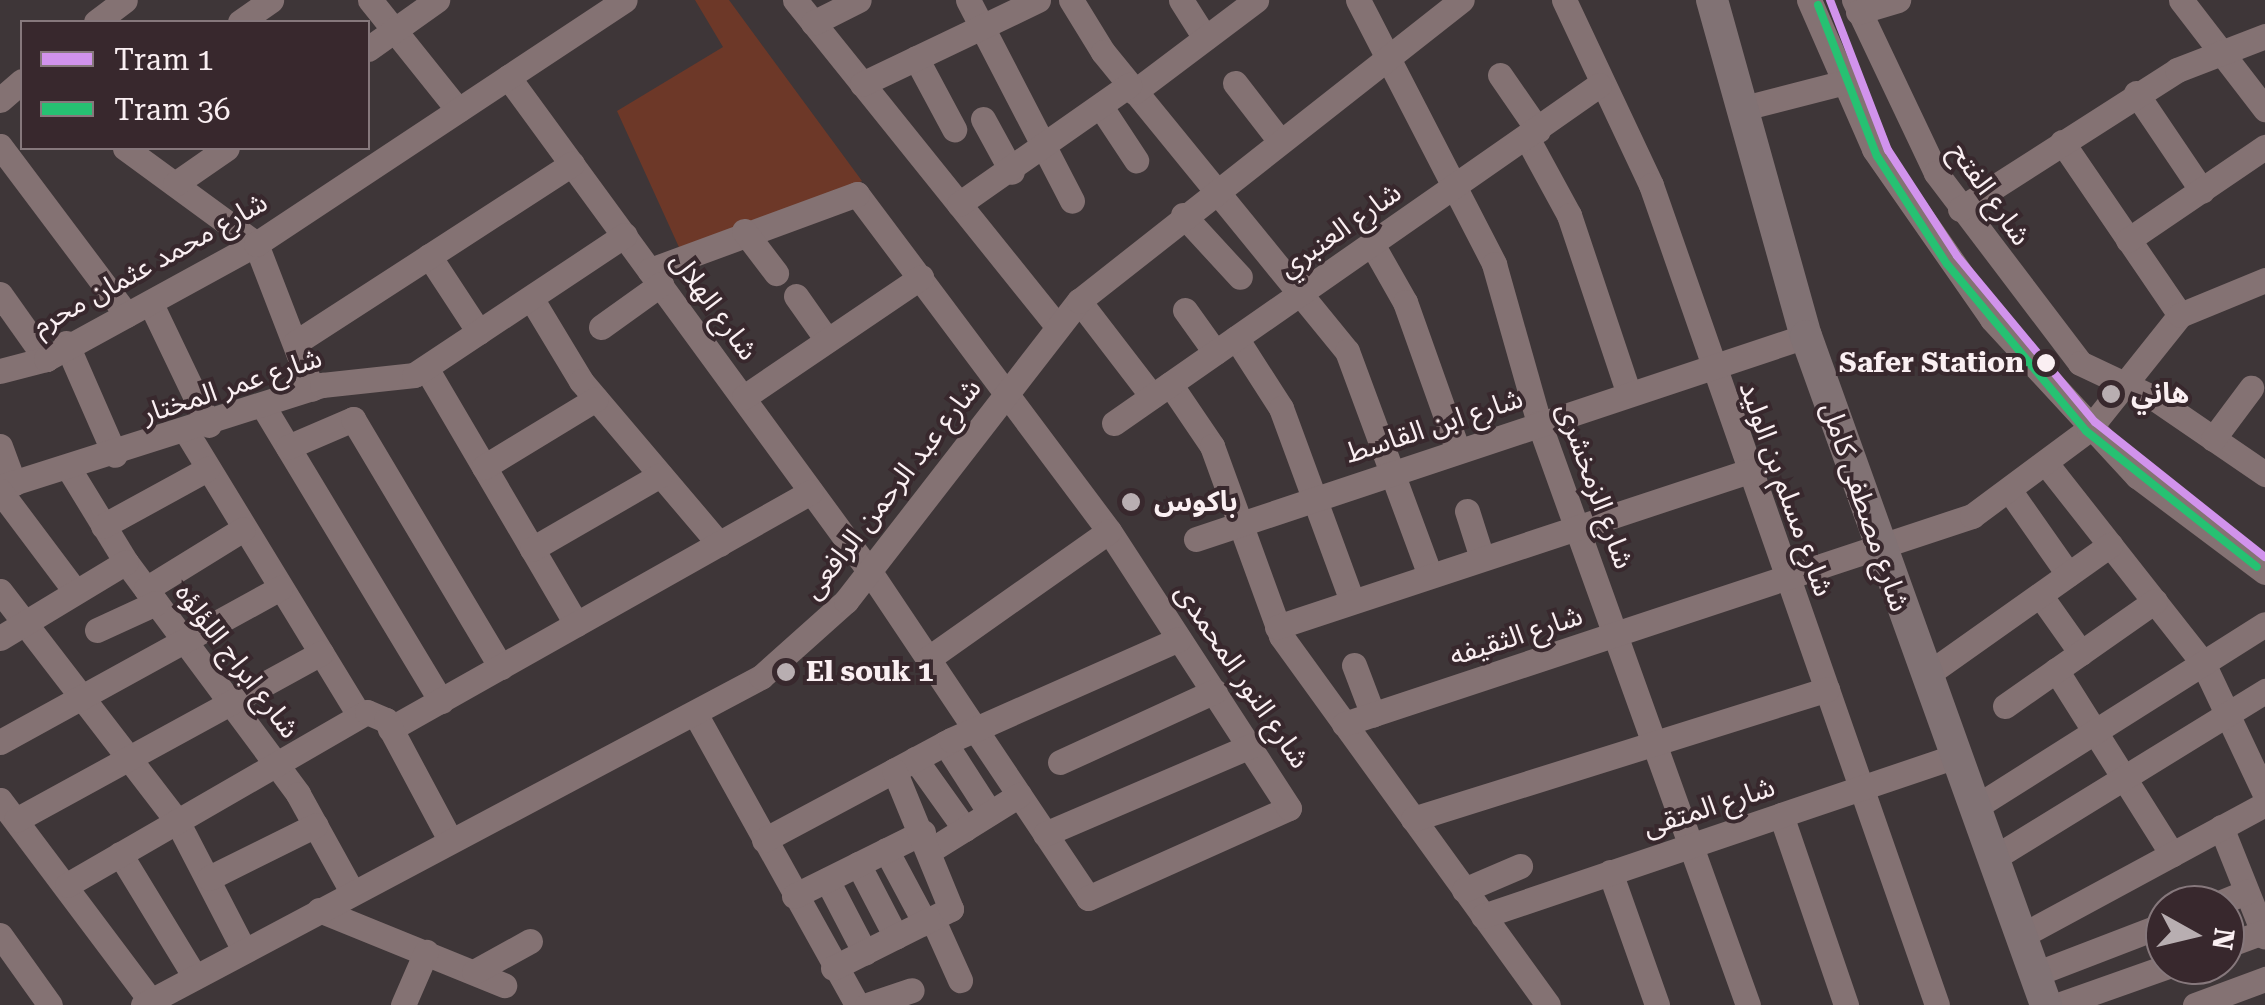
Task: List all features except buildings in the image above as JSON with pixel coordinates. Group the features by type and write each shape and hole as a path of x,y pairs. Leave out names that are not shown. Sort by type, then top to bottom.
{"main road":[{"name":"شارع مصطفى كامل","path":"1712,0 1806,336 1879,551 2046,1005"}],"street":[{"path":"99,20 125,0"},
{"path":"243,20 271,0"},
{"path":"370,0 458,110"},
{"path":"370,48 437,0"},
{"name":"شارع محمد عثمان محرم","path":"0,371 56,351 151,304 256,244 624,0"},
{"path":"795,0 1056,324"},
{"path":"813,22 859,0"},
{"path":"968,0 1072,201"},
{"path":"862,84 1038,0"},
{"path":"1071,0 1132,88 1305,291 1348,351 1430,574"},
{"path":"1181,0 1205,38"},
{"path":"958,204 1045,151 1100,107 1256,0"},
{"name":"شارع الزمخشرى","path":"1358,0 1391,54 1494,264 1539,423 1618,634 1748,1005"},
{"name":"شارع مسلم بن الوليد","path":"1564,0 1599,85 1651,185 1711,368 1937,1005"},
{"path":"1809,0 1840,83 1893,181 1964,282 2089,429 2189,520 2265,572"},
{"path":"1856,6 1898,0"},
{"path":"2181,0 2214,52 2265,109"},
{"name":"شارع عبد الرحمن الرافعى","path":"147,1003 450,840 697,717 791,654 870,572 1056,324 1079,301 1454,2"},
{"name":"شارع الفتح","path":"1856,6 1914,135 1960,209 2080,364 2213,438 2265,474"},
{"path":"1960,209 2136,94 2214,52 2265,36"},
{"path":"916,58 954,129"},
{"path":"1500,75 1569,214 1630,394"},
{"name":"شارع الهلال","path":"508,76 870,572 1084,893"},
{"path":"1234,82 1279,140"},
{"path":"0,100 20,83"},
{"path":"1740,109 1840,83"},
{"name":"شارع العنبري","path":"1114,424 1599,85"},
{"path":"2136,94 2202,191"},
{"path":"1100,107 1136,160"},
{"path":"983,119 1012,172"},
{"path":"2062,142 2180,315 2261,280 2265,307"},
{"path":"0,146 126,315"},
{"path":"2128,240 2265,147"},
{"path":"128,150 256,244 312,389"},
{"path":"175,184 224,150"},
{"path":"294,344 572,164"},
{"name":"شارع النور المحمدى","path":"744,231 851,191 1109,531 1179,640 1290,798 1284,813 1100,898 1084,893"},
{"path":"1184,216 1240,277"},
{"path":"601,327 656,277 744,231 776,273"},
{"name":"شارع عمر المختار","path":"5,487 198,429 312,389 389,383 426,368 624,235"},
{"path":"1372,244 1422,343 1458,451"},
{"path":"429,256 480,332"},
{"path":"744,398 920,277"},
{"path":"0,294 56,351 115,455"},
{"path":"796,296 827,340"},
{"path":"531,298 596,399 719,544"},
{"path":"1079,301 1212,446 1277,627 1548,1005"},
{"path":"151,304 198,429 208,469 359,715"},
{"path":"1185,310 1225,345 1281,408 1352,601"},
{"name":"شارع الثقيفه","path":"1344,724 1879,551 2012,494 2089,429 2180,315"},
{"name":"شارع ابن القاسط","path":"1196,539 1314,496 1806,336"},
{"path":"426,368 576,624"},
{"path":"2213,438 2251,388"},
{"path":"484,467 596,399"},
{"path":"263,406 440,700"},
{"path":"288,447 354,420 501,666"},
{"path":"0,446 5,487 75,591"},
{"path":"2048,466 2203,663 2265,794"},
{"name":"شارع ابراج اللؤلؤه","path":"69,469 126,562 277,763 352,892"},
{"path":"103,526 208,469"},
{"path":"1277,627 1748,471"},
{"path":"532,549 660,474"},
{"path":"390,729 811,492"},
{"path":"2012,494 2068,574"},
{"path":"1467,511 1482,558"},
{"path":"97,630 243,529"},
{"path":"929,658 1109,531"},
{"path":"1925,676 2110,545"},
{"path":"0,638 126,562"},
{"path":"0,742 80,696 187,645 280,588"},
{"path":"0,590 27,620 177,821 244,950"},
{"path":"2040,594 2081,653"},
{"path":"2005,706 2155,602"},
{"path":"1974,808 2265,624"},
{"path":"764,840 945,743 979,734 1179,640"},
{"path":"147,1003 67,885 8,810 129,759 321,653"},
{"path":"1354,665 1373,714"},
{"path":"2056,670 2172,854"},
{"path":"1413,819 1654,740 1827,689"},
{"path":"1060,762 1215,691"},
{"path":"1992,859 2265,691"},
{"path":"67,885 359,715 376,712 390,729 450,840"},
{"path":"697,717 833,968 857,1005"},
{"path":"945,743 990,813"},
{"path":"1045,834 1253,745"},
{"name":"شارع المتقى","path":"1482,916 1954,756"},
{"path":"904,764 965,828"},
{"path":"833,968 929,922 952,904 927,841 904,764"},
{"path":"794,896 886,850 965,828 1019,794"},
{"path":"2021,936 2265,804"},
{"path":"1781,815 1846,1005"},
{"path":"209,878 316,825"},
{"path":"2221,827 2264,934"},
{"path":"886,850 960,980"},
{"path":"120,854 195,977"},
{"path":"858,864 896,937"},
{"path":"1464,890 1520,866"},
{"path":"1610,872 1657,1005"},
{"path":"827,880 864,952"},
{"path":"319,910 504,984"},
{"path":"2035,974 2145,932"},
{"path":"0,935 50,1005"},
{"path":"474,972 530,941"},
{"path":"404,1005 426,952"},
{"path":"2058,1005 2145,974"},
{"path":"2195,1005 2265,980"},
{"path":"867,1005 912,990"}],"shaded area":[{"path":"695,0 729,0 862,181 683,256 617,111 723,47"}],"tram line":[{"name":"1","path":"1830,0 1888,150 1957,256 2095,422 2265,557"},
{"name":"36","path":"1818,5 1877,156 1947,264 2086,431 2257,567"}],"place":[{"name":"Safer Station","path":"2046,363"},
{"name":"هاني","path":"2111,394"},
{"name":"باكوس","path":"1131,502"},
{"name":"El souk 1","path":"786,672"}]}
